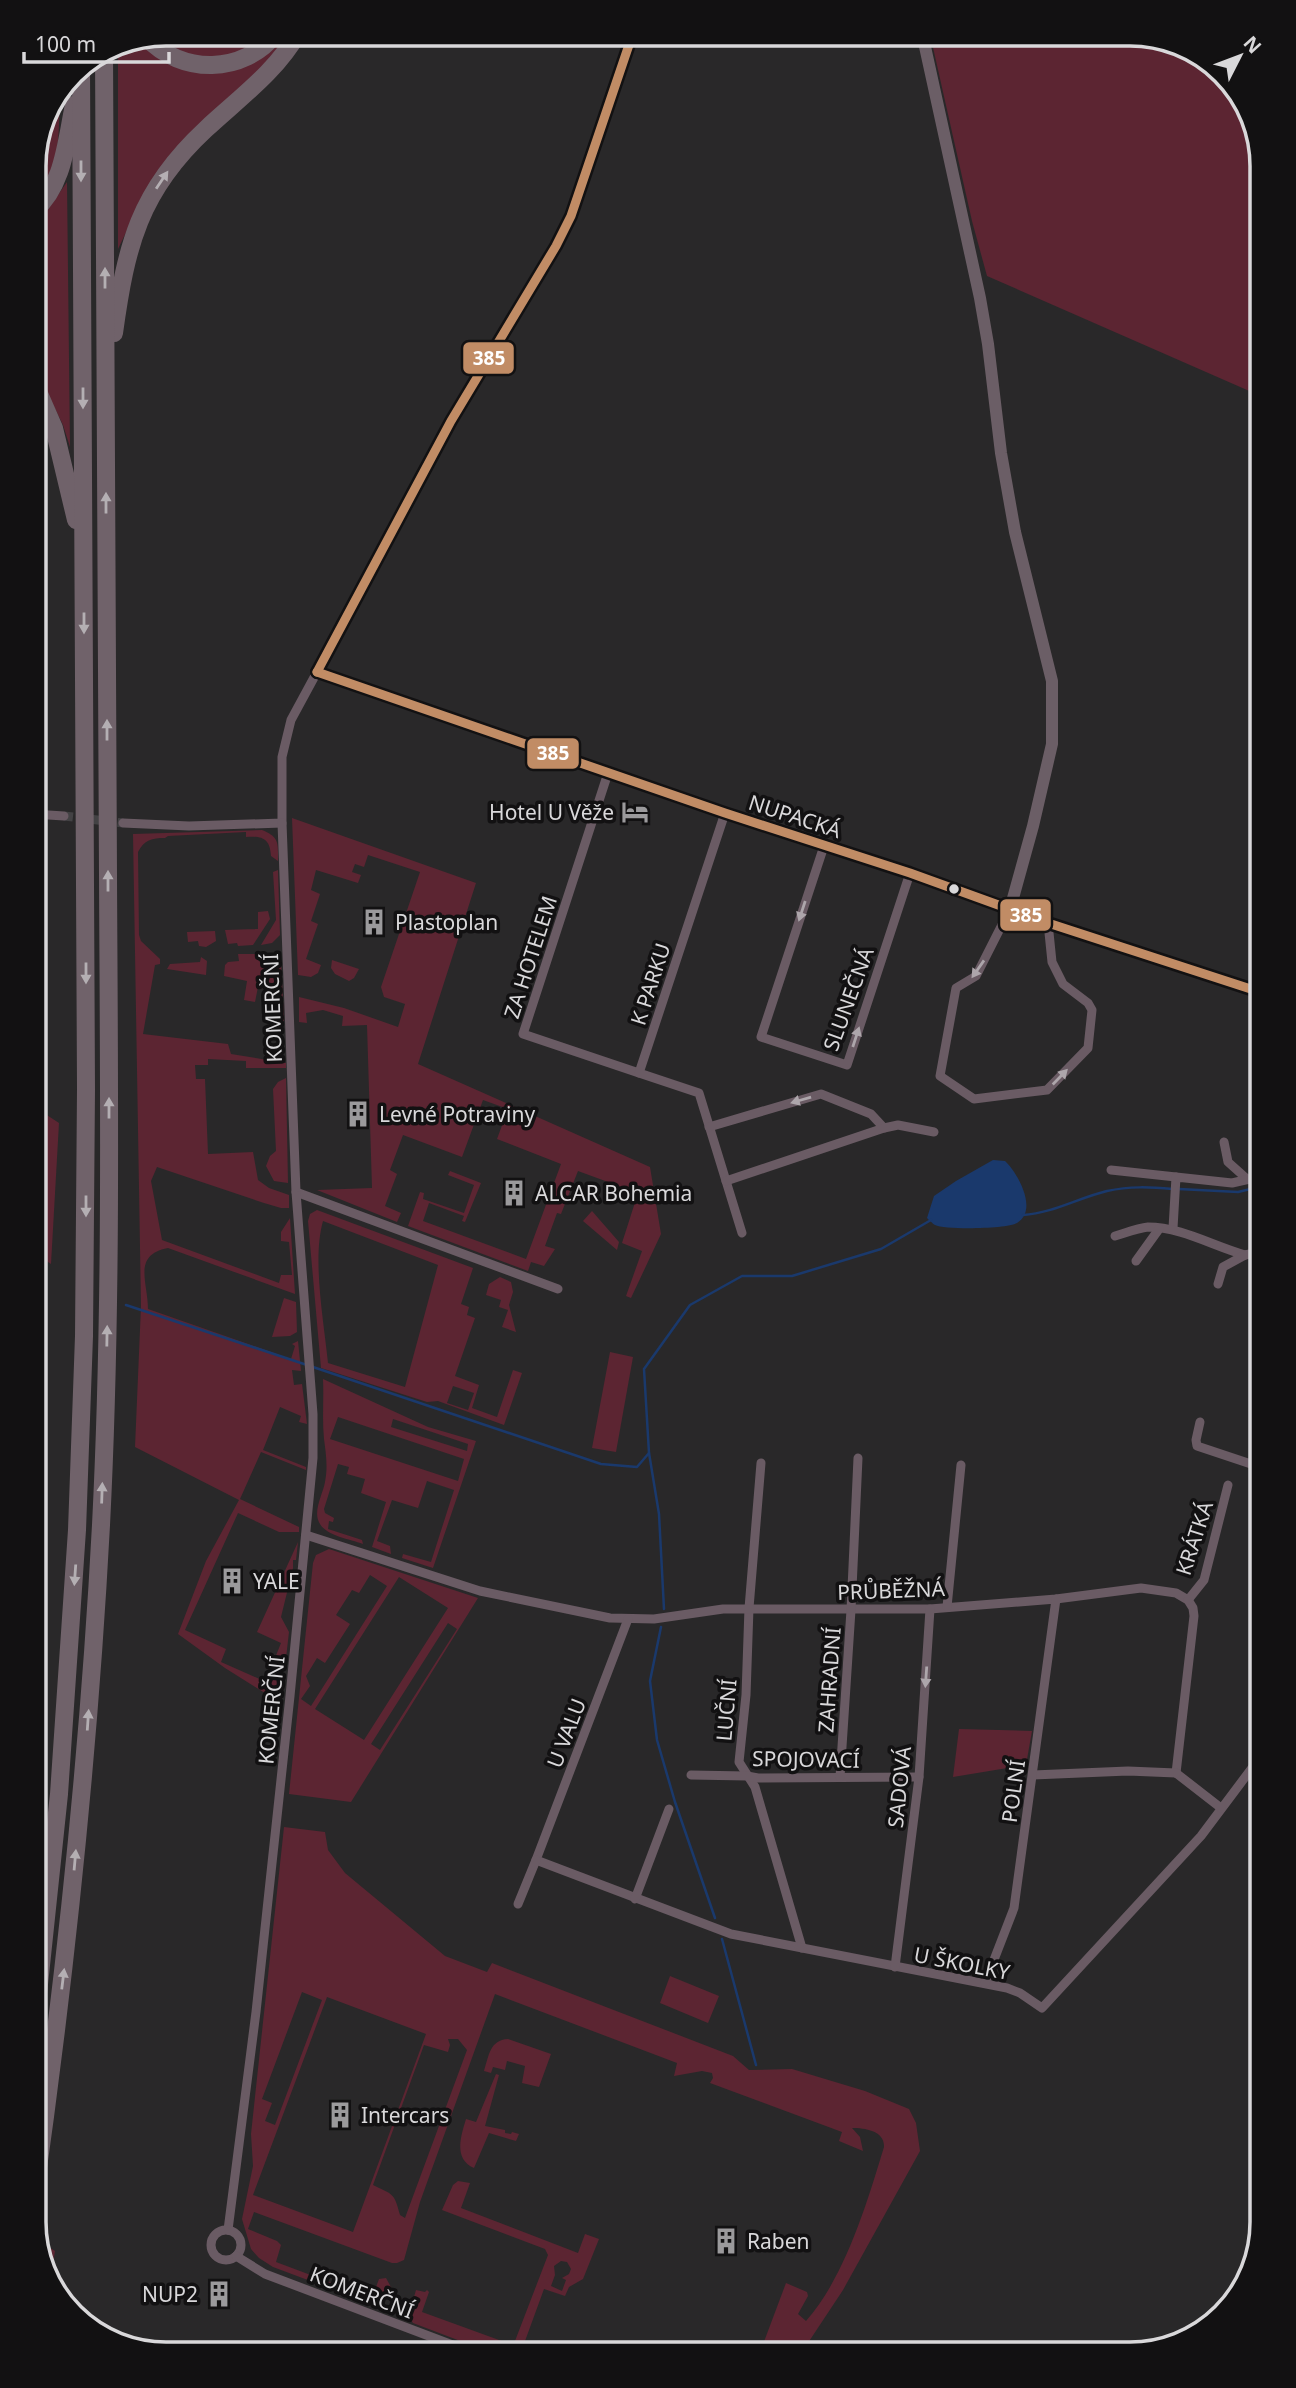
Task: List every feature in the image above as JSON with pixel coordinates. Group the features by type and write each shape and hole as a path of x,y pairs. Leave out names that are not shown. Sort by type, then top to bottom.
{"highway":[{"path":"157,47 168,56 191,64 220,65 245,58 263,46"},
{"path":"106,395 124,264 143,212 184,151 274,66 289,46"},
{"path":"46,2104 69,1928 84,1775 101,1524 109,1211 104,63"},
{"path":"46,1922 60,1794 77,1530 84,1336 86,1062 81,81"},
{"path":"46,197 52,190 61,168 78,84"},
{"path":"46,410 60,449 83,555"},
{"path":"46,1848 60,1794"}],"street":[{"path":"317,672 439,443 556,246 571,216 629,46"},
{"path":"925,46 980,298 1001,453 1015,532 1052,681 1052,744 1010,909 976,976 956,988 940,1076 974,1099 1047,1090 1088,1048 1092,1010 1088,1003 1063,984 1057,973 1052,962 1048,923"},
{"name":"NUPACKÁ","path":"317,672 725,813 910,873 1048,923 1250,989"},
{"name":"KOMERČNÍ","path":"229,2230 256,2012 313,1458 313,1419 296,1192 282,823 282,757 291,720 317,672"},
{"name":"ZA HOTELEM","path":"608,773 523,1034 639,1073"},
{"name":"K PARKU","path":"639,1073 725,813"},
{"path":"46,815 64,816"},
{"path":"123,823 189,826 282,823"},
{"name":"SLUNEČNÁ","path":"824,846 761,1037 846,1065 910,873"},
{"path":"639,1073 699,1093 742,1233"},
{"path":"709,1127 821,1094 871,1114 884,1128"},
{"path":"726,1181 884,1128 898,1125 934,1132"},
{"path":"1224,1142 1228,1162 1247,1179"},
{"path":"1111,1170 1176,1180 1232,1183 1250,1178"},
{"path":"1173,1228 1176,1180"},
{"path":"296,1192 558,1289"},
{"path":"1115,1236 1148,1227 1173,1228 1216,1247 1245,1255"},
{"path":"1136,1261 1159,1229"},
{"path":"1218,1284 1223,1267 1250,1254"},
{"path":"1200,1422 1197,1446 1250,1464"},
{"name":"ZAHRADNÍ","path":"840,1777 858,1458"},
{"name":"LUČNÍ","path":"761,1463 739,1762 755,1787 802,1948"},
{"path":"947,1607 961,1465"},
{"name":"KRÁTKÁ","path":"1188,1600 1204,1580 1228,1485"},
{"name":"PRŮBĚŽNÁ","path":"306,1535 502,1597 628,1619 654,1619 749,1608 851,1611 930,1609 1056,1599 1141,1588 1176,1593 1188,1600"},
{"name":"POLNÍ","path":"985,1983 1014,1908 1056,1599"},
{"path":"1176,1773 1194,1616 1188,1600"},
{"name":"SADOVÁ","path":"895,1967 919,1777 930,1609"},
{"name":"U VALU","path":"518,1905 628,1619"},
{"path":"1033,1775 1128,1771 1176,1773 1221,1808 1250,1770"},
{"name":"SPOJOVACÍ","path":"691,1775 758,1778 919,1777"},
{"name":"U ŠKOLKY","path":"635,1899 731,1934 985,1983 1020,1993 1042,2008 1201,1836 1221,1808"},
{"path":"536,1860 635,1899 669,1809"},
{"name":"KOMERČNÍ","path":"236,2256 241,2243 237,2234 229,2230 220,2231 214,2237 213,2249 223,2259 236,2256 265,2274 445,2342"}],"shaded area":[{"path":"170,46 249,46 241,51 211,57 181,52"},
{"path":"274,46 282,46 144,195 118,249 118,56 151,47 185,69 270,51"},
{"path":"933,46 1154,48 1176,55 1203,70 1205,91 1226,93 1241,120 1248,142 1250,166 1250,391 987,276"},
{"path":"59,111 56,153 46,183 50,135"},
{"path":"67,182 70,447 63,425 46,390 46,212"},
{"path":"292,818 476,883 418,1064 650,1167 661,1234 631,1298 626,1296 642,1251 622,1243 638,1193 578,1171 561,1214 557,1213 545,1246 555,1249 544,1266 531,1262 528,1271 408,1226 420,1192 424,1193 423,1199 464,1213 474,1185 448,1175 450,1171 481,1183 465,1222 462,1221 464,1216 429,1203 423,1221 526,1259 561,1164 497,1139 508,1109 483,1100 462,1157 403,1135 390,1170 397,1174 385,1206 401,1213 397,1222 317,1190 372,1188 367,1025 342,1026 343,1016 323,1010 306,1013 307,1023 299,1022 299,997 344,1008 398,1027 405,1004 384,997 381,987 420,872 368,855 364,867 355,864 352,872 361,875 358,883 316,870 311,890 320,894 311,921 318,924 306,959 321,965 318,973 311,977 298,975"},
{"path":"262,830 275,838 278,861 271,856 269,845 264,839 246,837 246,832 168,836 149,840 140,848 139,935 141,941 160,959 160,964 155,965 143,1034 228,1044 231,1054 286,1063 286,1068 246,1068 246,1061 208,1059 208,1065 195,1065 196,1079 205,1079 208,1154 253,1152 258,1180 269,1188 289,1195 289,1208 264,1203 157,1167 151,1181 162,1240 279,1283 281,1275 292,1275 289,1242 281,1241 281,1232 290,1218 295,1294 168,1248 150,1257 144,1271 148,1309 291,1359 295,1346 292,1344 298,1341 301,1371 292,1370 294,1385 302,1384 307,1424 299,1422 301,1416 280,1407 263,1450 306,1467 306,1470 261,1452 240,1499 299,1527 299,1532 279,1532 238,1513 185,1630 226,1649 221,1662 264,1681 271,1667 284,1675 281,1703 178,1634 206,1561 239,1500 135,1447 141,1306 133,834"},
{"path":"278,870 280,935 272,943 261,945 276,920 273,872"},
{"path":"268,911 270,919 253,945 228,944 225,930 258,929 258,912"},
{"path":"215,931 216,941 206,947 199,946 198,941 188,942 187,932"},
{"path":"238,954 268,954 281,962 284,1021 274,1019 274,1016 280,1016 279,992 258,987 255,1002 244,1000 247,981 224,976 225,965 239,961"},
{"path":"201,957 207,961 206,975 167,969 170,964 200,962"},
{"path":"332,960 359,969 349,981 335,974 331,968"},
{"path":"286,1078 288,1183 274,1181 266,1166 270,1156 276,1151 273,1089 278,1082"},
{"path":"46,1114 59,1123 51,1264 46,1261"},
{"path":"317,1210 473,1268 461,1304 469,1307 467,1315 475,1318 455,1376 479,1385 472,1408 497,1417 513,1370 522,1373 504,1425 438,1401 427,1402 321,1368 308,1221 310,1214","holes":["323,1221 438,1265 405,1387 328,1363 319,1272","453,1386 474,1393 468,1410 447,1403"]},
{"path":"592,1211 619,1242 617,1250 583,1221"},
{"path":"500,1277 511,1282 513,1292 509,1305 516,1332 502,1327 508,1310 499,1307 501,1300 486,1295 489,1284"},
{"path":"284,1298 296,1302 297,1332 290,1336 272,1337"},
{"path":"610,1352 633,1357 616,1452 592,1448"},
{"path":"323,1379 428,1427 476,1441 433,1568 402,1558 403,1554 431,1562 454,1490 427,1481 418,1508 392,1500 377,1541 390,1546 391,1554 372,1547 386,1502 361,1493 365,1479 347,1474 349,1467 338,1464 324,1509 325,1513 334,1518 333,1522 329,1521 328,1529 362,1540 363,1544 333,1534 320,1524 317,1514 327,1466 323,1432","holes":["338,1417 464,1459 458,1481 330,1439","393,1419 468,1444 467,1451 391,1427"]},
{"path":"298,1542 281,1617 289,1632 286,1658 275,1658 281,1643 257,1632"},
{"path":"329,1549 478,1598 351,1802 289,1794 316,1555","holes":["370,1575 387,1586 311,1706 301,1699 310,1686 306,1676 317,1658 325,1663 350,1624 336,1615 352,1590 359,1593","399,1577 448,1608 364,1740 315,1709","448,1623 457,1629 380,1750 371,1744"]},
{"path":"959,1729 1032,1731 1026,1765 953,1777"},
{"path":"284,1827 325,1832 328,1850 345,1873 445,1956 487,1972 492,1963 733,2056 749,2070 792,2069 865,2091 909,2109 916,2123 920,2151 843,2290 809,2342 764,2342 786,2283 807,2292 808,2296 798,2314 806,2321 832,2283 870,2192 884,2147 881,2137 873,2132 852,2128 860,2137 863,2151 839,2141 842,2132 710,2083 712,2073 702,2071 674,2076 677,2063 495,1994 420,2202 404,2260 392,2263 254,2212 248,2229 281,2245 276,2262 372,2298 379,2279 386,2278 392,2289 389,2289 385,2301 364,2301 273,2267 259,2258 251,2249 242,2219 253,2166 251,2134","holes":["302,1992 322,2000 275,2125 265,2121 272,2103 262,2099","327,1997 426,2034 353,2232 253,2195","448,2039 458,2039 467,2050 405,2218 400,2215 392,2195 373,2185 424,2045 448,2052"]},
{"path":"670,1976 719,1996 708,2023 660,2003"},
{"path":"508,2039 551,2054 539,2087 522,2083 525,2066 507,2061 505,2070 493,2067 491,2073 484,2071 494,2045"},
{"path":"496,2074 499,2075 485,2126 505,2130 505,2133 519,2134 516,2141 489,2133 474,2168 463,2159 460,2146 462,2133 466,2119 476,2122"},
{"path":"458,2181 470,2183 461,2208 578,2253 585,2234 599,2239 583,2279 569,2287 565,2296 544,2289 525,2342 513,2342 548,2255 545,2249 442,2210 453,2185","holes":["561,2261 567,2262 571,2269 569,2274 562,2278 566,2280 562,2291 551,2286 555,2275 554,2266"]},
{"path":"48,2247 55,2251 53,2262"},
{"path":"416,2290 429,2292 422,2312 504,2342 463,2342 413,2323 409,2317 410,2304"}],"water":[{"path":"993,1160 1005,1161 1024,1191 1026,1209 1017,1223 989,1228 951,1228 935,1225 927,1218 934,1196"}],"waterway":[{"path":"1023,1215 1045,1211 1115,1189 1173,1189"},
{"path":"1179,1189 1238,1192 1250,1189"},
{"path":"313,1367 601,1464 637,1467 649,1453 644,1369 690,1305 742,1276 792,1276 881,1249 931,1220"},
{"path":"126,1305 307,1365"},
{"path":"649,1453 659,1514 664,1609"},
{"path":"661,1627 650,1681 657,1740 715,1918"},
{"path":"722,1939 756,2065"}],"tunnel":[{"path":"64,816 123,823"}],"transit line":[{"name":"385","path":"317,672 451,421 556,246 571,216 629,46"},
{"name":"385","path":"317,672 725,813 910,873 1048,923 1250,989"}],"place":[{"name":"Hotel U Věže","path":"635,812"},
{"name":"Plastoplan","path":"374,922"},
{"name":"Levné Potraviny","path":"358,1114"},
{"name":"ALCAR Bohemia","path":"514,1193"},
{"name":"YALE","path":"232,1581"},
{"name":"Intercars","path":"340,2115"},
{"name":"Raben","path":"726,2241"},
{"name":"NUP2","path":"219,2294"}]}
